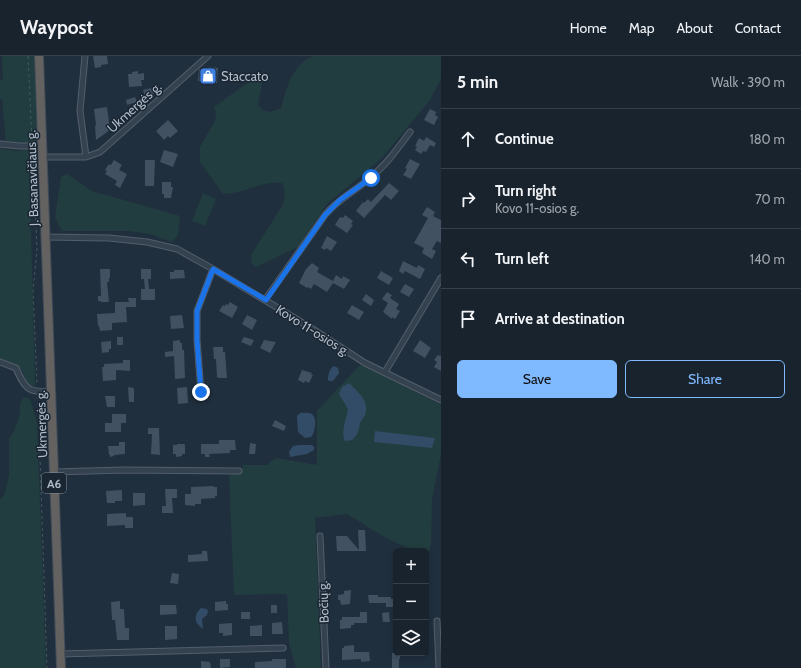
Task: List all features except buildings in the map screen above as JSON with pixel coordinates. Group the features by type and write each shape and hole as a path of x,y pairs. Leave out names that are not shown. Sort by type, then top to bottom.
{"highway":[{"name":"J. Basanavičiaus g.","path":"39,56 48,298"},
{"name":"Ukmergės g.","path":"48,298 61,668"}],"street":[{"path":"84,56 80,111 86,158"},
{"name":"Ukmergės g.","path":"43,158 86,158 100,152 208,56"},
{"path":"266,300 332,206 371,178 384,166 410,132"},
{"path":"0,144 43,146"},
{"name":"Kovo 11-osios g.","path":"46,237 109,238 147,242 177,249 266,300 365,363 441,400"},
{"path":"201,392 197,340 197,311 213,269"},
{"path":"385,372 441,278"},
{"path":"0,362 16,368 28,389 37,392 52,391"},
{"path":"54,472 123,470 239,471"},
{"name":"Bočių g.","path":"320,536 326,668"},
{"path":"438,621 439,668"},
{"path":"60,654 283,648"}],"path":[{"path":"28,56 36,250 34,290 47,668"}],"green space":[{"path":"2,56 34,56 38,143 6,143 2,99 0,99 0,80 3,80"},
{"path":"313,56 441,56 441,79 430,100 382,158 327,204 298,247 256,267 252,264 251,255 282,206 285,194 282,183 266,184 240,192 223,194 200,162 200,147 215,121 216,114 214,107 264,71 258,105 262,110 270,112 281,108 288,84 294,73 303,62"},
{"path":"0,148 16,151 29,150 35,386 31,387 19,367 0,359"},
{"path":"67,174 92,191 180,216 178,235 172,242 150,234 130,231 62,231 55,217 61,177"},
{"path":"203,193 216,199 205,226 192,221"},
{"path":"360,365 441,405 441,454 432,499 431,544 429,552 429,548 406,547 374,531 347,514 315,518 321,668 296,668 289,644 287,594 234,595 229,474 241,474 243,465 268,465 277,458 317,465 317,411"},
{"path":"23,397 29,398 37,422 46,668 0,668 0,500 5,493 9,475 9,439 14,431 20,415 20,405"}],"water":[{"path":"334,366 338,368 339,373 333,381 330,381 328,380 329,374"},
{"path":"349,383 365,401 366,410 365,416 360,423 356,436 352,440 345,441 343,430 348,409 339,394 342,387"},
{"path":"300,413 310,413 314,417 314,433 311,437 305,438 298,432 297,416"},
{"path":"375,431 435,438 432,448 374,442"},
{"path":"312,445 314,450 307,454 290,457 289,452 293,446"},
{"path":"201,608 207,609 208,612 202,619 203,629 196,622 197,613"}],"place":[{"name":"Staccato","path":"208,76"}],"route":[{"path":"201,392 196,324 197,311 213,269 266,300 332,206 371,178"}]}
